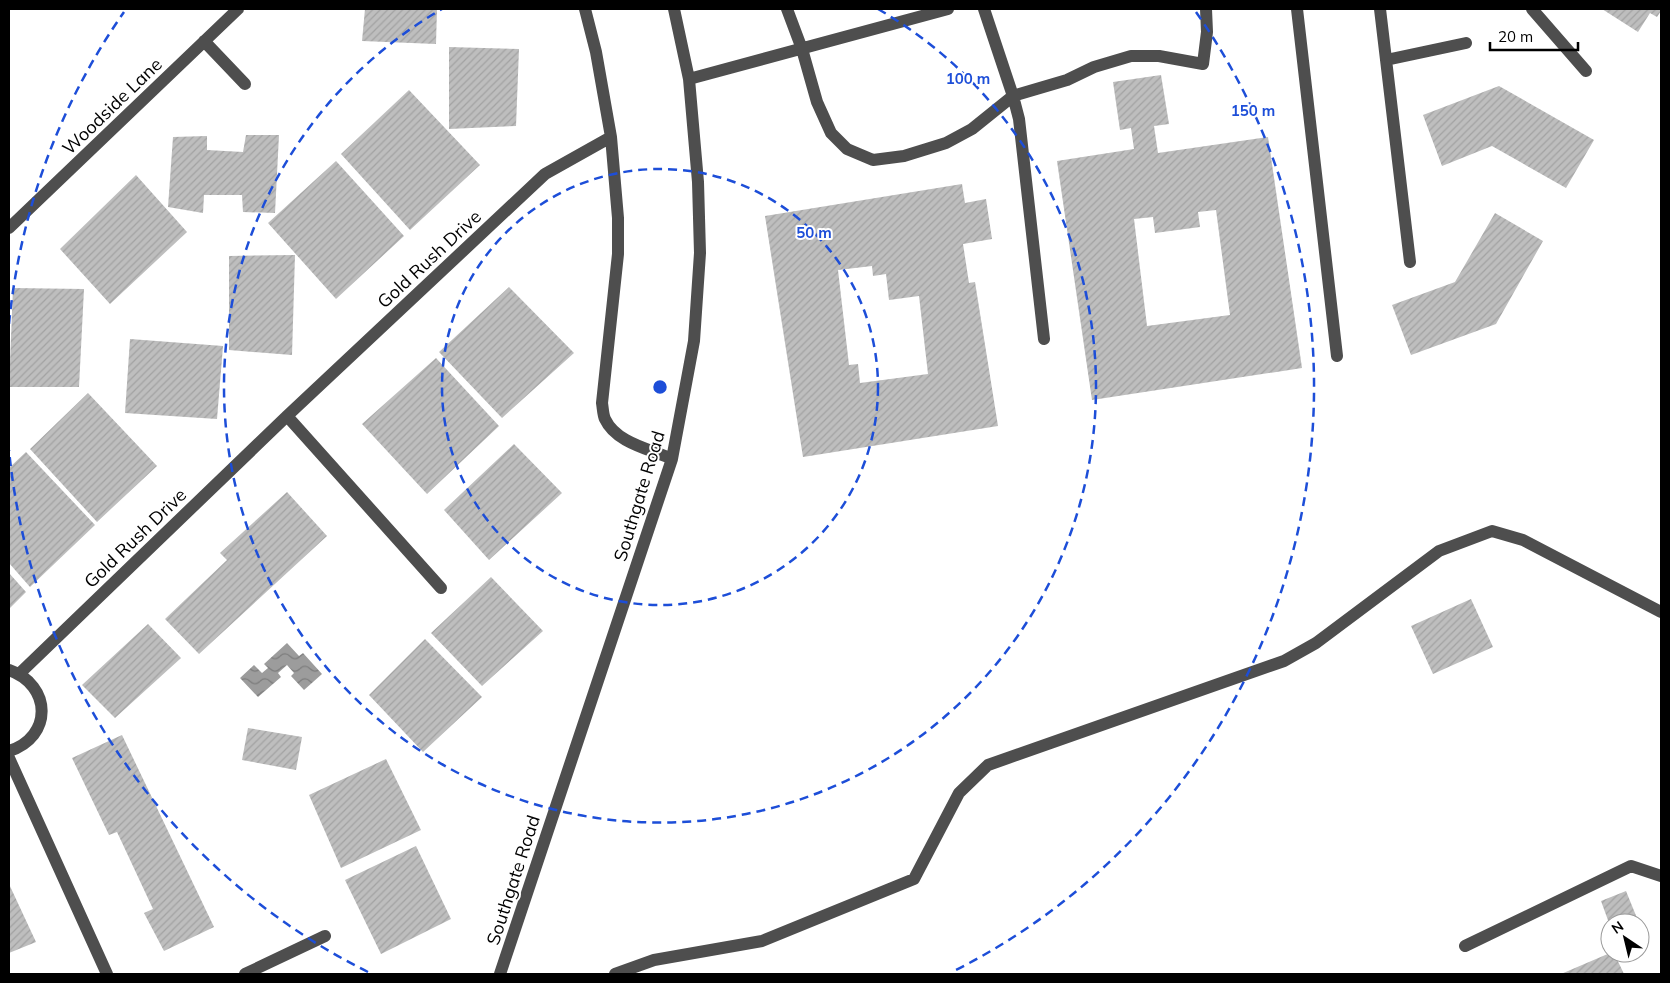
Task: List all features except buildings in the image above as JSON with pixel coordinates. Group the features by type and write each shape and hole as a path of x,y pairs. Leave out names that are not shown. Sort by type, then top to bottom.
{"street":[{"name":"Woodside Lane","path":"9,228 238,9"},
{"path":"585,9 596,52 611,137 618,218 618,254 602,404 604,417 612,431 626,440 672,458"},
{"name":"Southgate Road","path":"500,974 672,458 694,341 700,253 698,182 689,79 674,9"},
{"path":"787,9 802,49 817,102 831,133 847,149 873,160 904,156 946,143 972,129 1013,96 1067,80 1094,67 1131,56 1159,56 1203,64 1207,32 1206,9"},
{"path":"689,79 948,9"},
{"path":"984,9 1019,119 1044,339"},
{"path":"1297,9 1338,356"},
{"path":"1380,9 1410,262"},
{"path":"1532,9 1586,71"},
{"path":"204,41 245,84"},
{"path":"1386,60 1466,43"},
{"name":"Gold Rush Drive","path":"14,672 545,174 611,137"},
{"path":"287,416 441,588"},
{"path":"615,974 654,960 762,941 914,879 959,793 988,765 1284,661 1316,643 1439,551 1492,531 1523,540 1661,612"},
{"path":"9,752 20,748 37,731 42,708 39,695 31,683 14,672"},
{"path":"9,758 107,974"},
{"path":"1465,946 1631,866 1661,876"},
{"path":"245,974 325,936"}],"water":[{"path":"287,643 299,656 303,653 322,674 304,690 291,676 294,673 287,665 278,673 281,677 258,697 240,678 254,665 262,673 268,668 264,664"}]}
